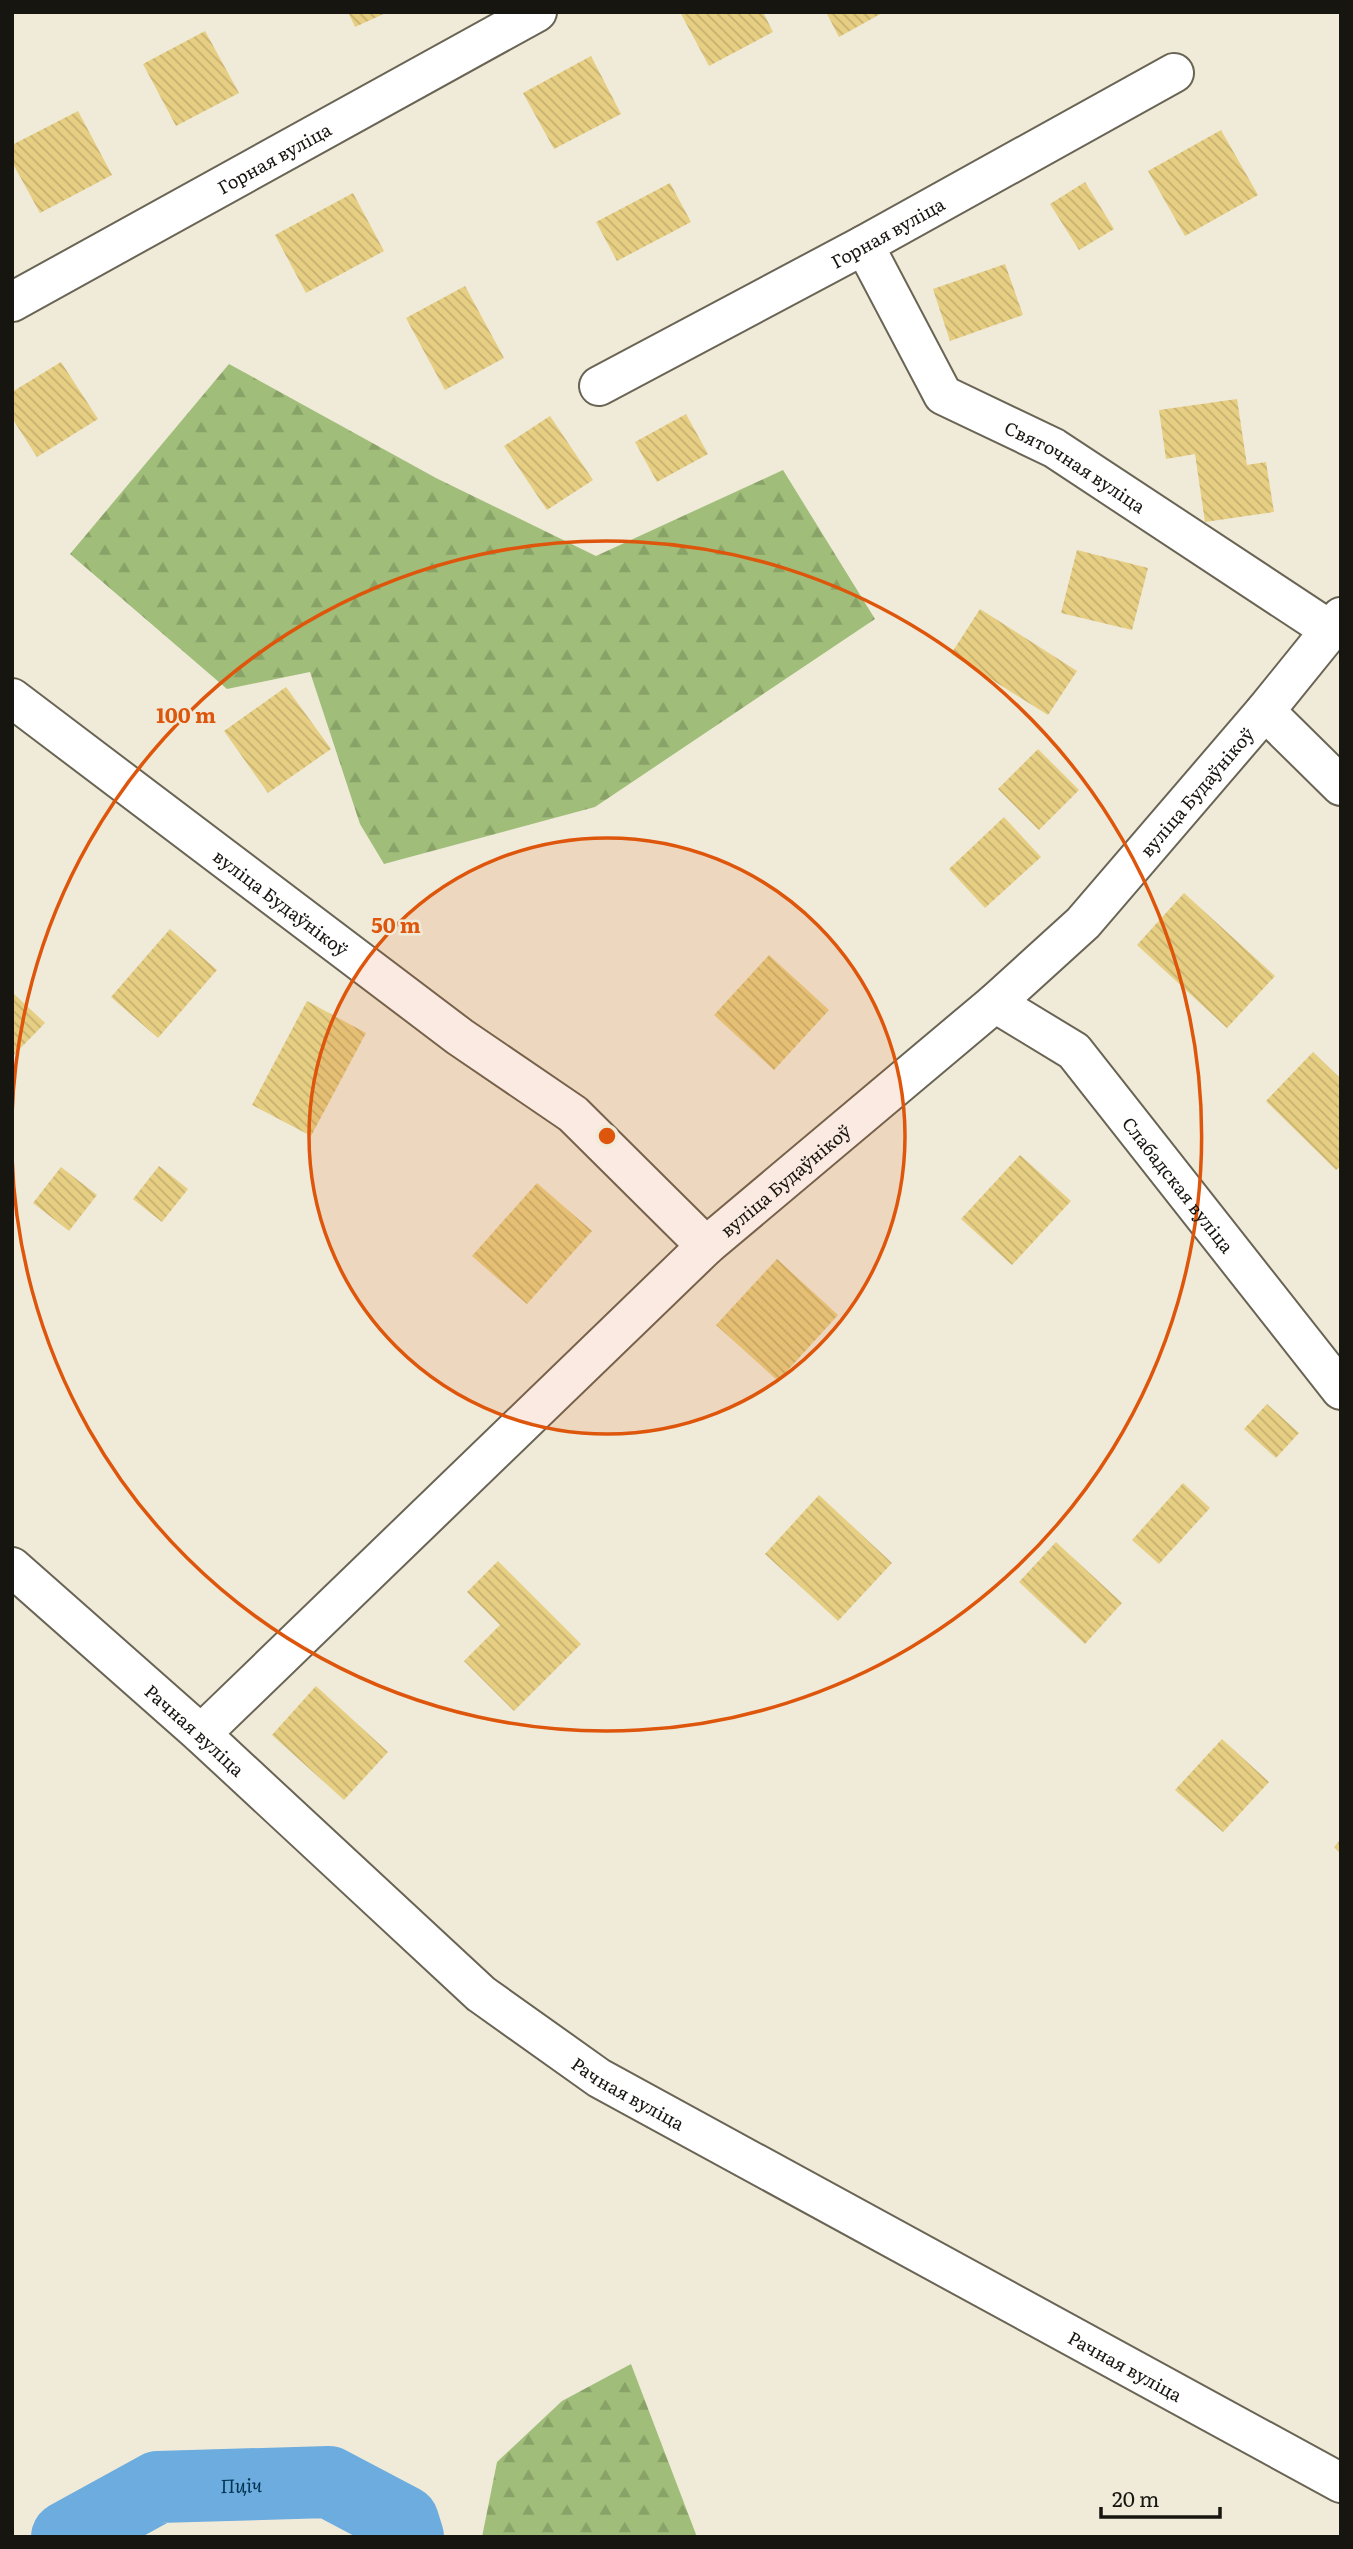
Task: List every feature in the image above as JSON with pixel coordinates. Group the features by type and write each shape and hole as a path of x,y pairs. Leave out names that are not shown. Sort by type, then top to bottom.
{"street":[{"name":"Горная вуліца","path":"12,302 537,12"},
{"name":"Горная вуліца","path":"599,386 864,245 1174,73"},
{"name":"Святочная вуліца","path":"864,245 943,396 1054,448 1336,623"},
{"name":"вуліца Будаўнікоў","path":"12,698 460,1037 573,1114 706,1246 995,1003 1083,923 1336,623"},
{"path":"1265,710 1341,786"},
{"name":"Слабадская вуліца","path":"995,1003 1074,1051 1341,1390"},
{"path":"201,1734 706,1246"},
{"name":"Рачная вуліца","path":"12,1567 201,1734 481,1994 599,2078 1341,2483"}],"green space":[{"path":"229,364 436,478 596,556 783,470 875,619 595,807 384,864 360,824 310,672 227,689 70,554"},
{"path":"631,2364 697,2537 482,2537 497,2462 562,2401"}],"building":[{"path":"348,12 388,12 355,27"},
{"path":"680,12 763,12 773,32 709,66"},
{"path":"826,12 884,12 839,37"},
{"path":"205,31 239,93 176,126 143,64"},
{"path":"591,56 621,114 554,149 523,93"},
{"path":"78,111 112,175 40,213 12,162 12,145"},
{"path":"1221,130 1258,195 1185,236 1148,171"},
{"path":"1085,182 1114,229 1079,250 1050,204"},
{"path":"670,183 691,222 617,261 596,222"},
{"path":"353,193 384,251 306,293 275,235"},
{"path":"1005,264 1023,315 950,341 933,289"},
{"path":"465,286 504,358 445,390 406,318"},
{"path":"61,362 98,419 37,457 12,418 12,392"},
{"path":"1237,399 1247,465 1266,462 1274,512 1205,522 1195,454 1166,459 1159,410"},
{"path":"686,414 708,454 657,482 635,442"},
{"path":"550,416 593,480 547,510 504,446"},
{"path":"1077,550 1148,568 1132,630 1061,613"},
{"path":"980,609 1077,671 1048,715 951,654"},
{"path":"286,687 331,749 268,793 224,731"},
{"path":"1038,749 1079,790 1039,830 998,789"},
{"path":"1004,817 1041,857 985,908 949,869"},
{"path":"1184,893 1275,976 1227,1028 1137,945"},
{"path":"170,929 217,970 158,1038 111,997"},
{"path":"769,955 829,1010 774,1070 714,1015"},
{"path":"12,992 45,1023 12,1057"},
{"path":"307,1001 366,1033 311,1136 252,1105"},
{"path":"1313,1052 1341,1079 1341,1166 1336,1170 1266,1101"},
{"path":"1020,1155 1071,1201 1012,1265 961,1219"},
{"path":"159,1166 188,1189 162,1222 133,1199"},
{"path":"61,1167 97,1195 69,1231 33,1203"},
{"path":"537,1183 592,1231 527,1304 472,1256"},
{"path":"777,1259 838,1315 778,1381 716,1325"},
{"path":"1267,1404 1299,1433 1276,1458 1244,1429"},
{"path":"1183,1483 1210,1508 1159,1564 1132,1540"},
{"path":"819,1495 892,1563 838,1621 765,1554"},
{"path":"1056,1542 1122,1603 1085,1644 1019,1582"},
{"path":"498,1561 581,1644 514,1711 464,1661 500,1625 467,1592"},
{"path":"316,1686 388,1752 344,1800 272,1735"},
{"path":"1222,1739 1269,1782 1223,1832 1175,1790"},
{"path":"1341,1839 1341,1854 1334,1847"}],"waterway":[{"name":"Пціч","path":"67,2537 158,2487 329,2482 403,2521 408,2537"}]}
